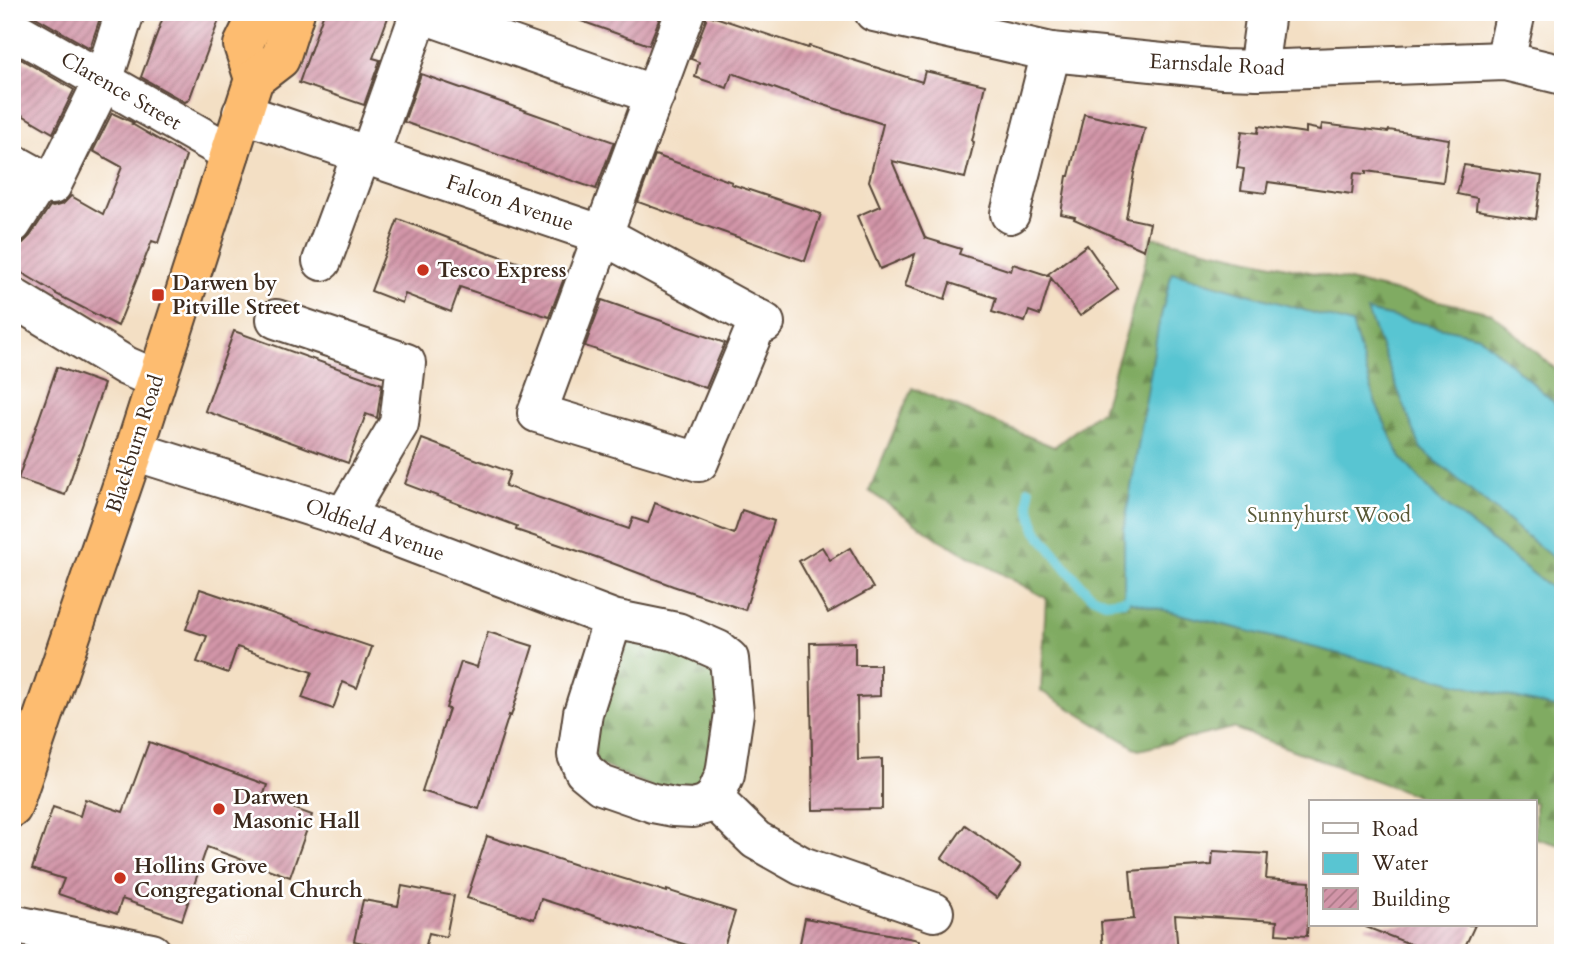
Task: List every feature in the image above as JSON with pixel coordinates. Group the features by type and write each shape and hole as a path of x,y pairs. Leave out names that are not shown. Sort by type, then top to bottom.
{"highway":[{"path":"248,96 243,45 259,12"},
{"path":"248,96 280,59 295,12"},
{"name":"Blackburn Road","path":"12,808 134,451 248,96"}],"street":[{"path":"12,225 27,171 52,185 103,81 125,12"},
{"path":"603,235 685,12"},
{"name":"Earnsdale Road","path":"874,12 1051,52 1223,69 1505,61 1563,75"},
{"path":"1258,70 1266,12"},
{"path":"1505,61 1516,12"},
{"path":"322,261 420,13 655,95"},
{"name":"Clarence Street","path":"12,29 230,153"},
{"path":"1010,214 1051,52"},
{"name":"Falcon Avenue","path":"248,96 365,154 603,235 762,321 698,462 537,413 603,235"},
{"path":"12,297 126,366 156,379"},
{"path":"276,319 406,363 399,424 344,517"},
{"name":"Oldfield Avenue","path":"134,451 344,517 613,619 677,632 718,650 729,659 734,713 725,774 714,799"},
{"path":"613,619 583,712 576,755 584,771 601,785 653,803 692,808 714,799 757,840 802,866 934,912"},
{"path":"12,924 152,953"}],"green space":[{"name":"Sunnyhurst Wood","path":"1152,237 1492,313 1563,376 1563,846 1536,838 1536,800 1429,800 1233,728 1139,750 1041,691 1046,598 940,540 869,491 912,388 1054,447 1102,410"},
{"path":"628,639 722,673 710,781 695,795 672,795 596,763 594,738"}],"water":[{"path":"1172,272 1352,324 1376,404 1401,458 1437,498 1563,597 1563,710 1124,600 1124,529 1158,328"},
{"path":"1367,311 1479,336 1553,401 1563,414 1563,566 1421,449"}],"building":[{"path":"27,12 102,12 90,48"},
{"path":"165,12 222,12 189,100 185,102 141,77"},
{"path":"324,12 390,12 373,58 380,60 364,105 299,83"},
{"path":"567,12 662,12 649,45 567,16"},
{"path":"706,14 922,82 925,71 985,85 965,178 892,161 925,238 961,249 959,254 1011,271 1013,264 1050,276 1048,274 1087,245 1118,289 1080,316 1051,278 1040,315 1029,311 1025,322 992,312 996,298 950,283 945,299 905,286 915,254 880,269 857,216 880,206 869,181 883,124 732,73 727,88 695,77 699,62 691,59"},
{"path":"12,54 74,90 53,133 12,109"},
{"path":"421,74 614,142 596,189 404,122"},
{"path":"112,113 134,123 132,124 186,156 158,243 152,241 118,326 56,294 12,267 12,246 23,243 30,236 50,206 63,204 71,196 103,214 122,167 93,151"},
{"path":"1084,114 1145,128 1126,218 1150,223 1144,250 1074,219 1075,217 1061,214 1067,176"},
{"path":"1322,124 1449,139 1443,182 1366,171 1366,174 1354,173 1352,194 1268,182 1266,193 1241,190 1244,169 1237,168 1242,131 1258,133 1259,126 1306,133 1306,127 1321,130"},
{"path":"655,155 821,214 805,261 638,202"},
{"path":"1464,165 1542,176 1536,219 1476,210 1477,198 1457,194"},
{"name":"Tesco Express","path":"398,219 490,254 564,278 549,317 460,287 451,312 405,294 402,303 371,291"},
{"path":"602,300 725,343 706,388 585,346"},
{"path":"234,331 382,384 377,418 366,414 348,463 205,411"},
{"path":"57,367 104,384 65,495 18,479"},
{"path":"422,439 510,472 505,486 629,529 633,518 648,523 655,503 734,534 742,510 774,521 745,610 516,530 517,526 405,484"},
{"path":"822,547 830,560 850,548 873,588 828,613 799,561"},
{"path":"200,589 372,647 357,688 343,682 333,709 302,698 312,672 237,647 228,673 197,662 207,636 186,629"},
{"path":"488,632 533,646 479,809 422,791 449,709 446,708 461,662 477,667"},
{"path":"855,642 855,665 880,665 880,696 857,697 858,760 882,759 882,809 813,810 810,643"},
{"path":"149,742 267,785 263,797 312,815 290,877 207,847 182,920 122,899 117,914 58,894 64,879 32,869 53,807 80,816 85,799 123,812"},
{"path":"965,825 1021,865 997,898 942,858"},
{"path":"487,836 735,912 722,953 712,953 541,899 534,919 467,898"},
{"path":"1213,851 1268,854 1266,879 1309,882 1307,936 1276,934 1277,921 1175,915 1178,953 1103,953 1101,922 1134,919 1130,871 1212,865"},
{"path":"402,886 454,896 446,937 429,933 424,953 407,953 354,941 363,900 398,906"},
{"path":"805,918 919,940 918,953 798,953"},
{"path":"1475,926 1462,953 1433,953 1366,927"}],"waterway":[{"path":"1029,490 1029,504 1036,530 1068,570 1090,595 1105,602 1124,600"}],"place":[{"name":"Tesco Express","path":"423,270"},
{"name":"Darwen by Pitville Street","path":"158,295"},
{"name":"Darwen Masonic Hall","path":"219,809"},
{"name":"Hollins Grove Congregational Church","path":"120,878"}]}
